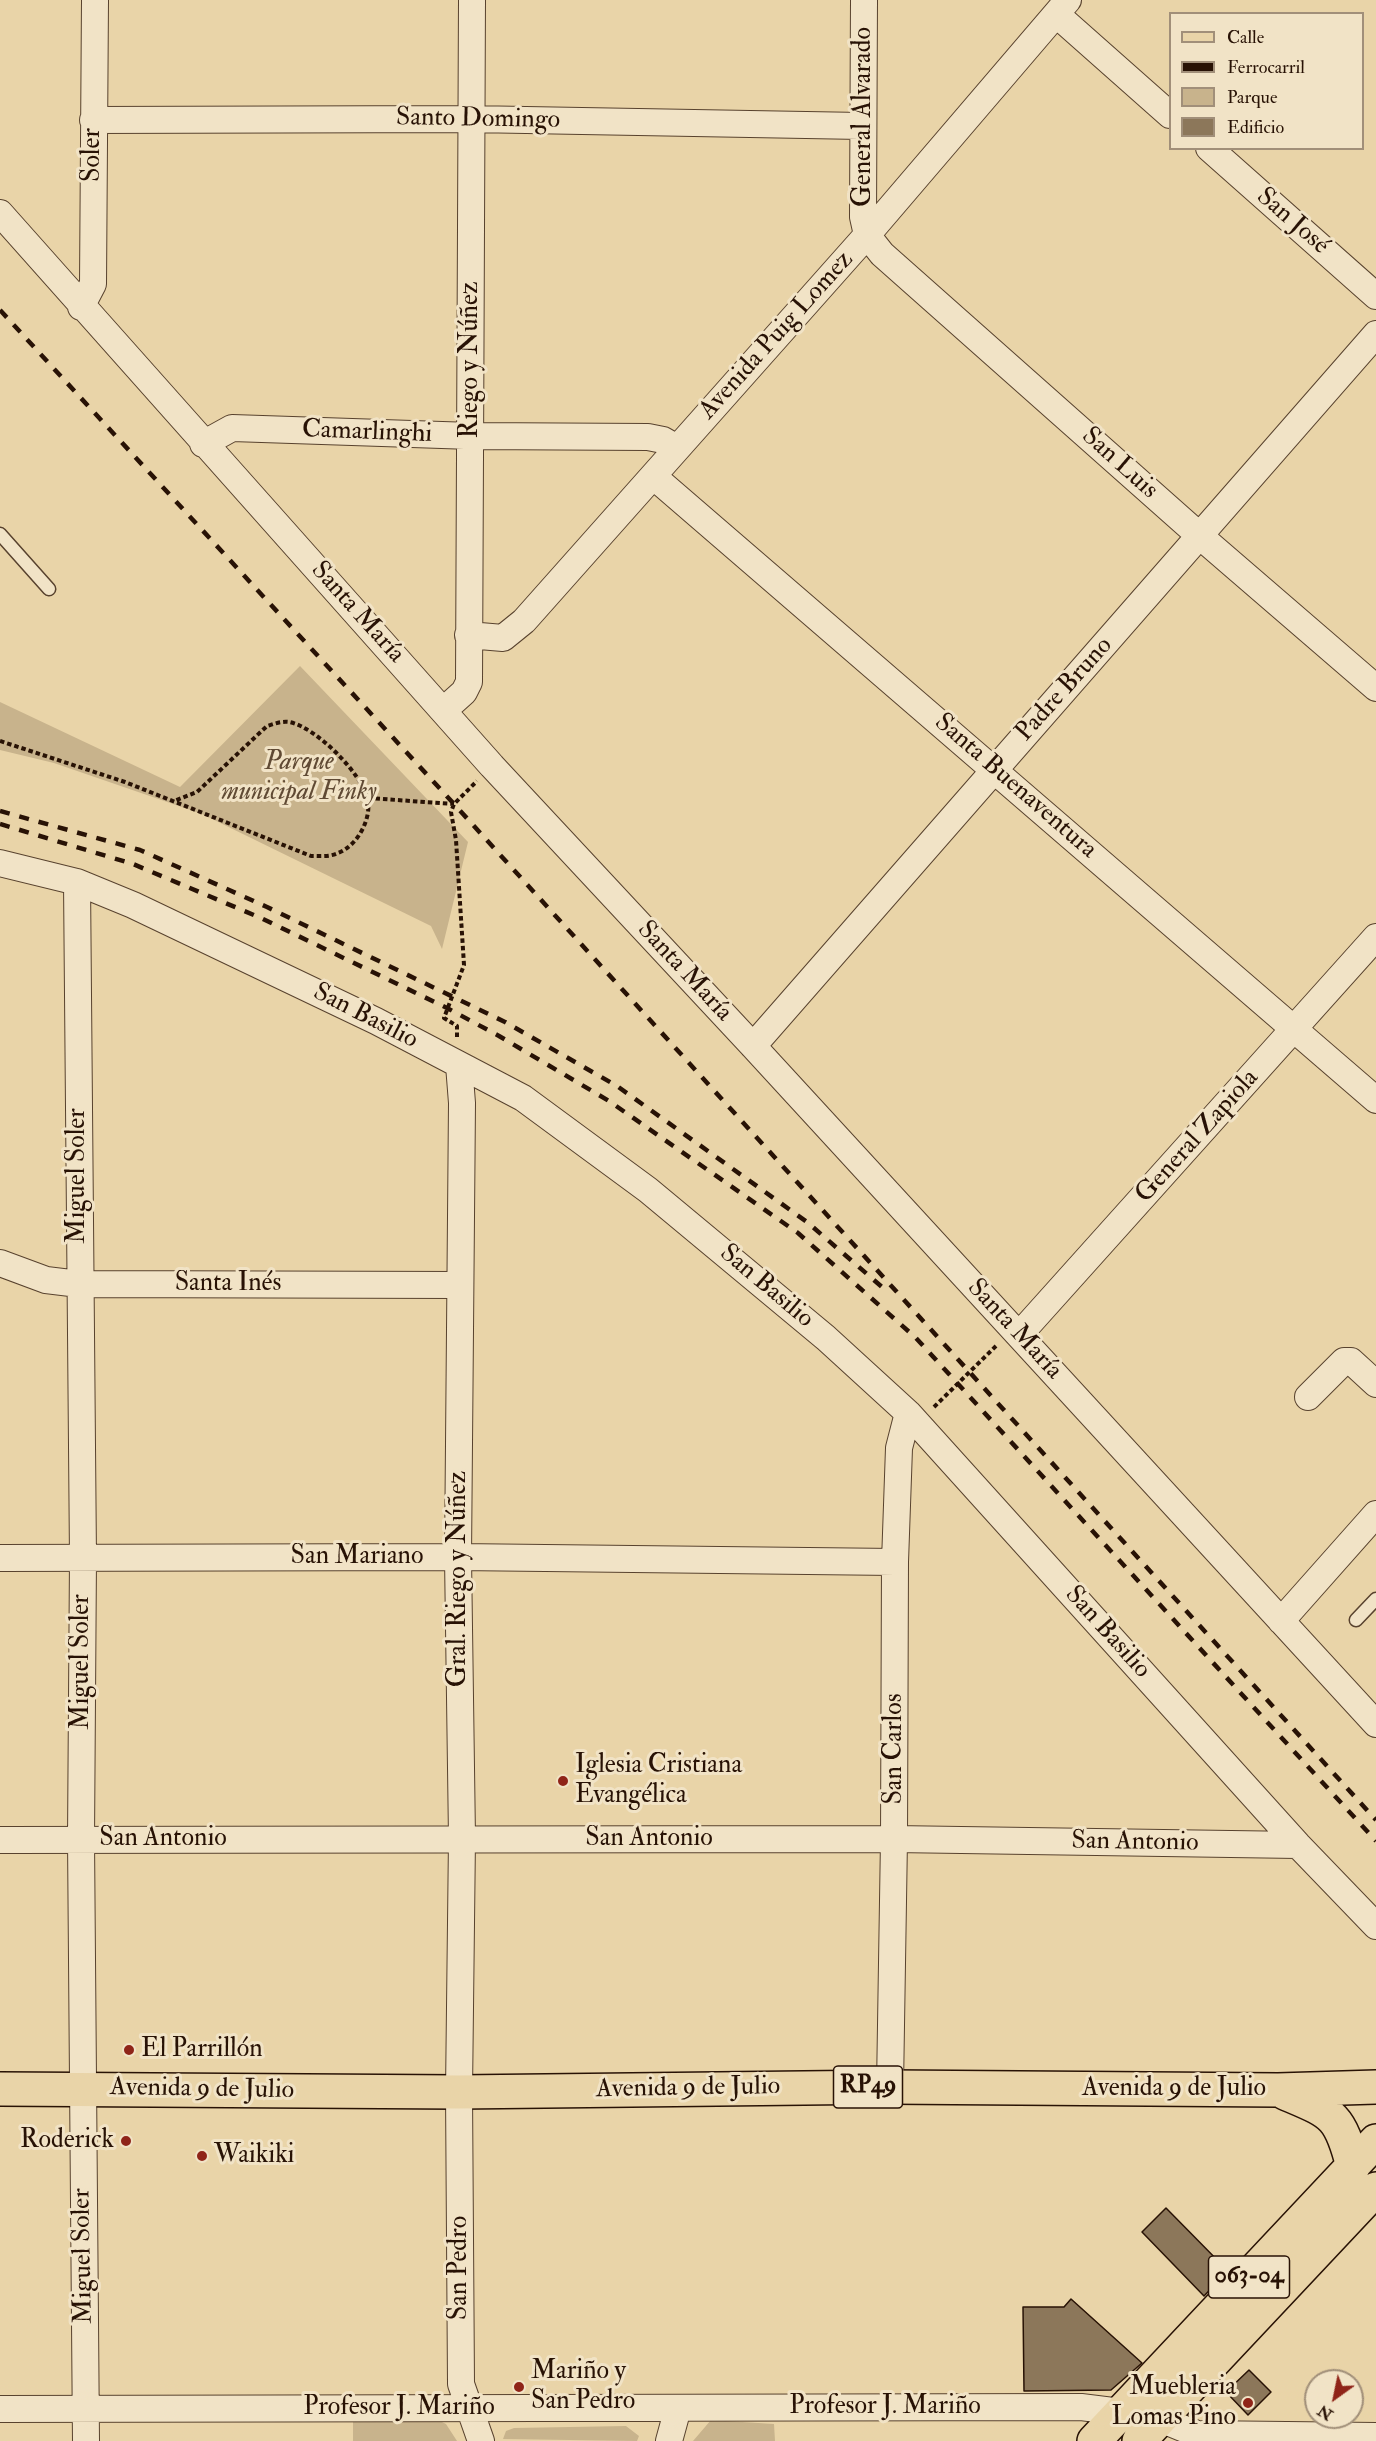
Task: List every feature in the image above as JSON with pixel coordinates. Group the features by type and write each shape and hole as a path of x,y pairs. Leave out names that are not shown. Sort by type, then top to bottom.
{"main road":[{"name":"Avenida 9 de Julio","path":"0,2089 459,2092 890,2087 1278,2090 1376,2087"},
{"name":"RP49","path":"1278,2090 1324,2110 1334,2117 1347,2140 1353,2166"},
{"name":"063-04","path":"1095,2441 1376,2142"},
{"name":"063-04","path":"1149,2430 1376,2189"}],"street":[{"name":"Soler","path":"81,307 93,284 95,0"},
{"name":"Riego y Núñez","path":"444,710 464,692 468,682 472,0"},
{"name":"General Alvarado","path":"864,0 863,217 867,234"},
{"path":"1062,7 1169,114"},
{"name":"Avenida Puig Lomez","path":"468,635 493,639 503,638 513,632 867,234 1062,7"},
{"name":"Santo Domingo","path":"93,120 470,119 862,126"},
{"name":"San José","path":"1211,150 1376,296"},
{"name":"Santa María","path":"0,213 81,307 492,766 753,1046 1376,1724"},
{"name":"San Luis","path":"867,234 882,254 1201,537 1376,688"},
{"name":"Padre Bruno","path":"753,1046 1201,537 1376,334"},
{"name":"Camarlinghi","path":"203,444 232,428 471,436 648,437 663,440 677,448"},
{"name":"Santa Buenaventura","path":"652,476 1376,1100"},
{"name":"San Basilio","path":"0,862 76,882 177,925 376,1021 546,1112 648,1190 826,1338 912,1418 1298,1845 1376,1926"},
{"name":"Miguel Soler","path":"76,882 83,1558 81,1839 86,2441"},
{"name":"General Zapiola","path":"1019,1335 1296,1029 1376,937"},
{"name":"Gral. Riego y Núñez","path":"459,1065 462,1103 458,1557 462,1838 459,2092"},
{"name":"Santa Inés","path":"0,1263 46,1280 79,1284 459,1285"},
{"path":"1308,1397 1344,1361 1351,1361 1376,1384"},
{"name":"San Carlos","path":"890,2087 895,1562 899,1448 912,1418"},
{"path":"1281,1621 1376,1514"},
{"name":"San Mariano","path":"0,1558 458,1557 895,1562"},
{"name":"San Antonio","path":"0,1840 894,1839 1298,1845"},
{"name":"San Pedro","path":"459,2092 461,2384 481,2441"},
{"name":"Profesor J. Mariño","path":"0,2409 1082,2407 1121,2412"},
{"path":"669,2441 678,2408"},
{"path":"1149,2430 1197,2434 1376,2436"}],"lane":[{"path":"0,534 49,589"},
{"path":"1356,1620 1376,1599"}],"path":[{"path":"0,741 51,756 174,801 311,856 327,856 345,850 364,825 369,813 368,798 352,772 323,739 290,722 279,722 260,732 197,792 174,801"},
{"path":"459,1065 457,1026 444,1017 464,965 456,840 451,812 454,804 492,766"},
{"path":"368,798 454,804"},
{"path":"912,1418 1002,1340 1019,1335"}],"green space":[{"name":"Parque municipal Finky","path":"300,666 468,842 442,949 431,926 202,814 54,763 0,750 0,702 180,787"},
{"path":"434,2418 446,2424 457,2441 353,2441 353,2422"},
{"path":"711,2420 774,2424 775,2441 693,2441"},
{"path":"626,2426 639,2436 637,2441 503,2439 506,2431 514,2428"}],"building":[{"path":"1166,2208 1228,2271 1204,2296 1142,2232"},
{"path":"1071,2299 1142,2363 1111,2390 1024,2391 1023,2307 1064,2307"},
{"name":"Muebleria Lomas Pino","path":"1249,2370 1271,2392 1248,2415 1226,2392"}],"railway":[{"path":"0,310 454,804 1376,1820"},
{"path":"0,811 140,850 267,907 505,1022 617,1086 807,1222 882,1287"},
{"path":"0,824 133,864 261,918 447,1008 609,1101 798,1233 916,1338 1376,1841"}],"place":[{"name":"Iglesia Cristiana Evangélica","path":"563,1781"},
{"name":"El Parrillón","path":"129,2050"},
{"name":"Roderick","path":"126,2141"},
{"name":"Waikiki","path":"202,2156"},
{"name":"Mariño y San Pedro","path":"519,2387"},
{"name":"Muebleria Lomas Pino","path":"1248,2403"}]}
